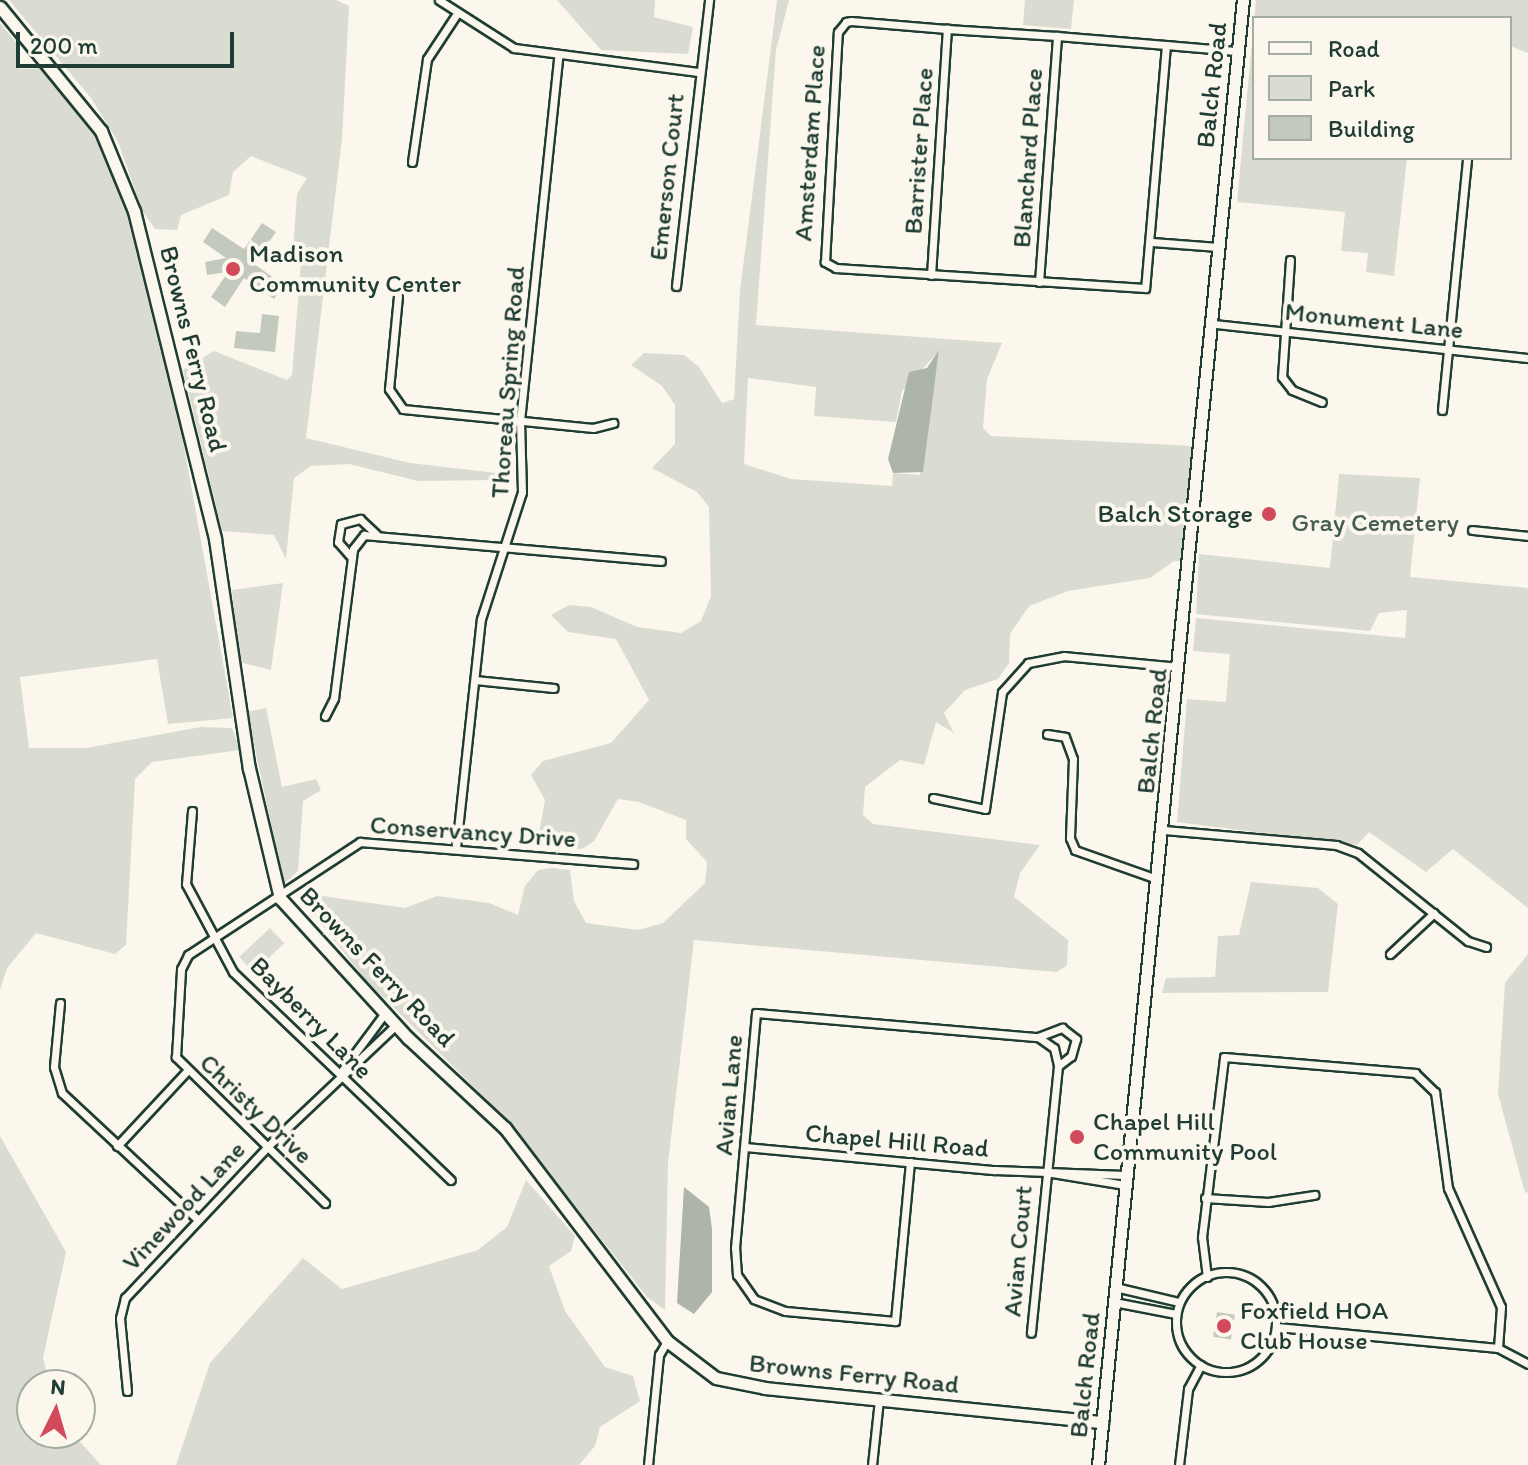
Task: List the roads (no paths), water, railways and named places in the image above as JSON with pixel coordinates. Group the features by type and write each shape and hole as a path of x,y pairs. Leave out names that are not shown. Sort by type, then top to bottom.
{"street":[{"path":"439,0 456,15 514,48 558,57 698,72"},
{"name":"Emerson Court","path":"676,286 698,72 709,0"},
{"name":"Balch Road","path":"1098,1465 1215,324 1218,247 1243,0"},
{"name":"Browns Ferry Road","path":"0,7 101,131 127,189 206,494 249,768 280,898 396,1025 505,1128 667,1341 735,1385 1102,1422"},
{"path":"412,162 427,59 456,15"},
{"name":"Amsterdam Place","path":"1166,45 1149,281 1142,289 836,268 825,262 822,250 841,26 851,21 1057,36 1166,45 1236,51"},
{"name":"Barrister Place","path":"931,275 947,29"},
{"name":"Blanchard Place","path":"1039,282 1057,36"},
{"name":"Thoreau Spring Road","path":"456,848 483,611 507,546 522,492 520,421 558,57"},
{"path":"1442,410 1467,160"},
{"path":"1152,242 1218,247"},
{"path":"1290,260 1282,377 1292,390 1322,402"},
{"path":"398,296 389,389 395,404 593,428 613,423"},
{"name":"Monument Lane","path":"1215,324 1528,358"},
{"path":"352,558 338,542 341,524 360,519 376,534"},
{"path":"1472,530 1528,536"},
{"path":"325,716 334,698 356,541 376,534 661,561"},
{"path":"933,798 985,809 1002,692 1028,663 1064,656 1180,667"},
{"path":"475,680 554,688"},
{"path":"1047,734 1065,737 1073,759 1069,828 1075,850 1159,879"},
{"name":"Bayberry Lane","path":"192,811 186,884 233,972 451,1180"},
{"path":"1164,830 1336,845 1358,853 1434,913 1486,947"},
{"name":"Conservancy Drive","path":"280,898 360,842 633,864"},
{"name":"Christy Drive","path":"280,898 188,955 181,969 173,1051 187,1071 325,1203"},
{"path":"1390,954 1434,913"},
{"path":"60,1003 56,1082 117,1146 197,1219"},
{"name":"Vinewood Lane","path":"339,1075 385,1013"},
{"name":"Avian Lane","path":"910,1162 897,1317 882,1322 785,1311 754,1299 742,1285 735,1248 756,1013 1038,1037"},
{"name":"Vinewood Lane","path":"127,1391 120,1329 125,1298 268,1146 339,1075 396,1025"},
{"path":"1038,1037 1062,1028 1076,1039 1071,1056 1058,1066"},
{"path":"1038,1037 1054,1048 1058,1066 1046,1172"},
{"path":"1207,1277 1201,1250 1205,1198 1224,1057 1415,1073 1435,1092 1448,1188 1501,1307 1498,1348"},
{"path":"117,1146 187,1071"},
{"name":"Chapel Hill Road","path":"745,1147 1125,1180"},
{"name":"Avian Court","path":"1031,1333 1046,1172"},
{"path":"1205,1198 1268,1202 1314,1195"},
{"path":"1231,1272 1253,1280 1273,1301 1277,1327 1253,1363 1221,1371 1201,1365 1183,1347 1176,1314 1179,1302 1207,1277 1231,1272"},
{"path":"1115,1287 1179,1302"},
{"path":"1114,1302 1176,1314"},
{"path":"1277,1327 1498,1348 1528,1364"},
{"path":"648,1465 659,1355 667,1341"},
{"path":"1179,1465 1188,1389 1201,1365"},
{"path":"872,1465 879,1399"},
{"path":"1081,1419 1100,1445"}],"place":[{"name":"Madison Community Center","path":"233,269"},
{"name":"Balch Storage","path":"1269,514"},
{"name":"Chapel Hill Community Pool","path":"1077,1137"},
{"name":"Foxfield HOA Club House","path":"1224,1326"}],"park label":[{"name":"Gray Cemetery","path":"1375,523"}]}
